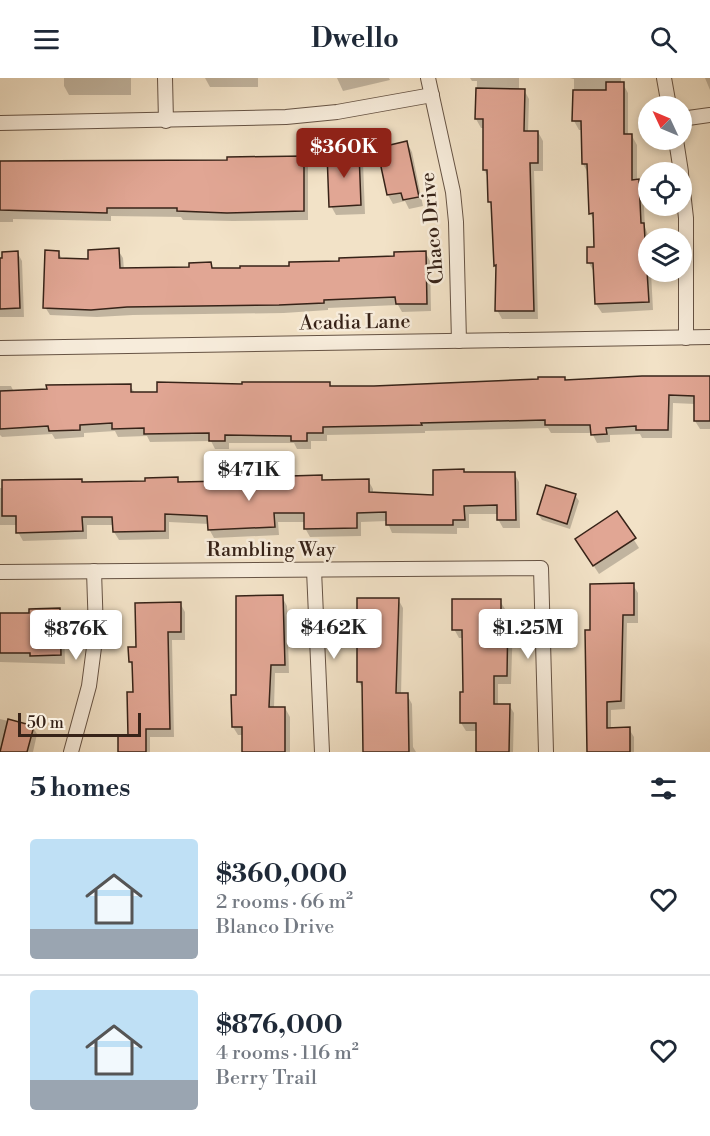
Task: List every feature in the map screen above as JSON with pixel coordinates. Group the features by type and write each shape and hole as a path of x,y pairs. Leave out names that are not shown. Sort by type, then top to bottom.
{"street":[{"path":"165,78 166,121"},
{"name":"Chaco Drive","path":"428,78 453,192 459,341"},
{"path":"664,78 667,96"},
{"path":"0,123 309,116 432,95"},
{"path":"692,117 710,115"},
{"path":"686,216 686,338"},
{"name":"Acadia Lane","path":"0,348 710,337"},
{"name":"Rambling Way","path":"0,572 542,568 546,752"},
{"path":"314,570 322,752"},
{"path":"71,752 89,686 96,632 94,571"}],"building":[{"path":"606,82 624,82 624,134 632,134 632,180 638,179 638,216 641,216 641,223 644,223 644,228 638,228 638,282 648,282 649,302 595,304 593,263 587,263 587,247 594,247 593,213 589,214 587,164 582,164 581,121 572,121 573,90 606,90"},
{"path":"476,88 525,89 524,131 538,131 538,163 530,163 534,311 495,311 496,265 494,266 491,202 488,202 487,170 483,170 483,119 475,119"},
{"path":"407,141 419,197 403,200 401,193 387,195 377,148"},
{"path":"359,152 361,205 329,207 327,153"},
{"path":"304,156 304,211 227,213 177,211 177,208 107,208 107,213 0,210 0,161 227,160 227,157"},
{"path":"119,248 120,268 189,267 189,263 211,262 212,268 289,266 289,262 339,261 339,258 394,256 394,252 426,251 427,304 396,304 395,297 324,300 324,303 279,305 127,307 91,310 43,308 45,250 59,251 59,258 88,259 88,250"},
{"path":"18,251 20,308 0,309 0,258 2,258 2,252"},
{"path":"642,376 710,376 710,421 694,421 694,396 669,395 668,430 636,430 636,426 606,428 607,434 591,435 590,425 545,425 545,420 323,427 323,433 307,433 307,441 291,441 291,436 225,435 225,441 209,441 209,433 144,434 144,428 112,429 112,423 80,425 80,430 49,431 48,426 0,429 0,391 47,389 46,385 131,384 131,392 157,392 157,382 242,384 242,382 330,382 330,386 374,386 538,379 538,377 565,377 565,380"},
{"path":"464,469 464,472 515,472 516,520 497,520 497,505 464,506 465,520 453,520 453,525 386,525 386,512 357,513 357,528 304,529 304,513 274,513 275,527 208,530 207,516 165,514 165,531 113,532 112,517 82,517 83,531 16,533 16,516 2,516 2,480 145,481 145,478 178,477 178,482 290,483 290,476 322,475 322,480 369,479 369,492 433,495 433,470"},
{"path":"546,485 576,494 567,524 537,514"},
{"path":"617,511 636,538 593,566 575,539"},
{"path":"634,583 634,615 623,615 621,701 607,702 607,728 630,727 630,752 587,752 585,630 590,630 590,584"},
{"path":"283,595 285,665 271,665 269,707 285,707 285,752 242,752 242,727 232,727 231,695 236,695 236,596"},
{"path":"357,598 399,598 396,693 408,693 409,752 363,752 362,682 357,682"},
{"path":"452,599 501,599 501,612 508,612 507,676 494,676 494,704 510,704 509,752 476,752 476,723 460,723 460,692 463,692 462,630 452,630"},
{"path":"181,602 181,632 168,632 170,729 146,729 146,752 118,752 118,736 128,736 127,692 133,692 132,662 129,662 128,647 136,647 135,603"},
{"path":"60,608 61,655 30,656 30,653 0,653 0,613 29,613 29,609"},
{"path":"8,719 34,726 27,752 0,752"}]}
